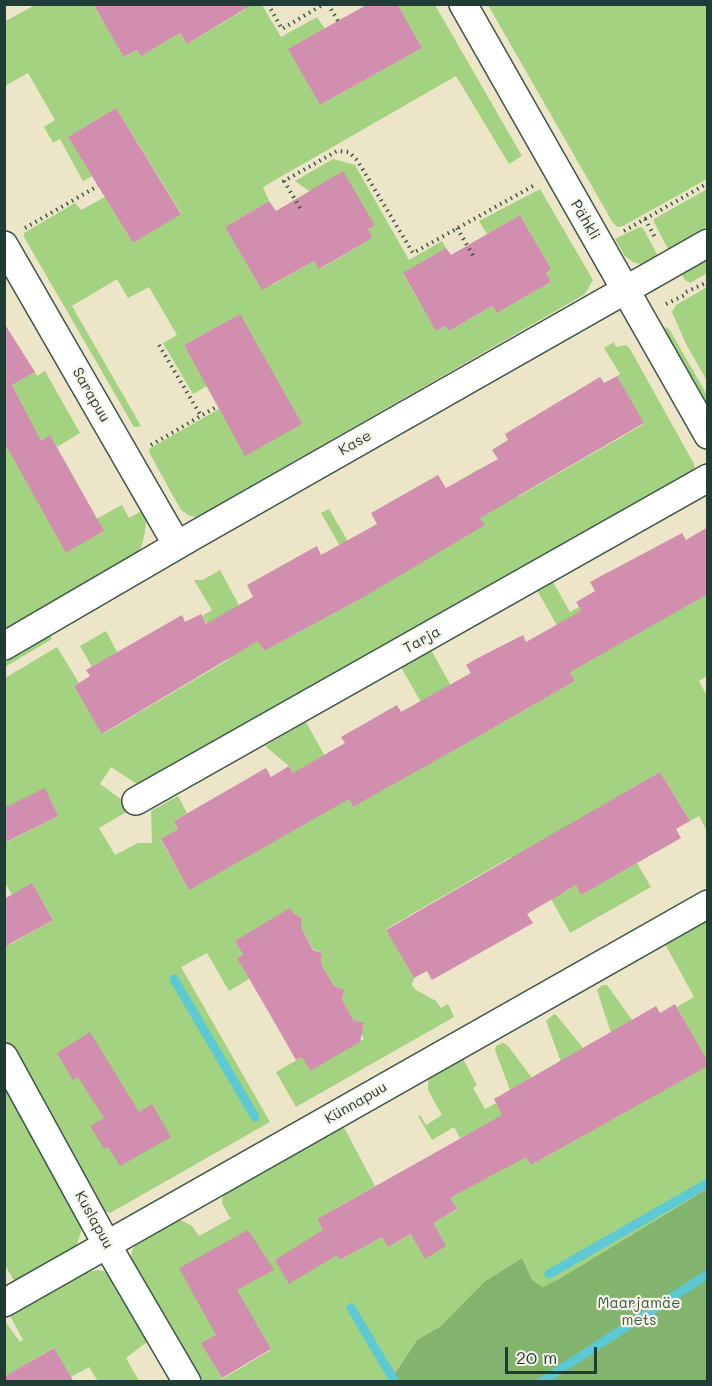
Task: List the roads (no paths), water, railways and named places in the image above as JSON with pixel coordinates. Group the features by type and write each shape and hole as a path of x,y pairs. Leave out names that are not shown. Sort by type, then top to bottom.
{"street":[{"name":"Pähkli","path":"463,4 708,435"},
{"name":"Sarapuu","path":"12,240 177,545"},
{"name":"Kase","path":"4,646 708,243"},
{"name":"Tarja","path":"136,801 708,478"},
{"name":"Künnapuu","path":"4,1304 708,904"},
{"name":"Kuslapuu","path":"4,1057 107,1245 187,1382"}],"waterway":[{"path":"174,979 255,1117"},
{"path":"549,1274 708,1183"},
{"path":"541,1382 708,1274"},
{"path":"351,1308 395,1382"}],"park label":[{"name":"Maarjamäe mets","path":"639,1312"}]}
